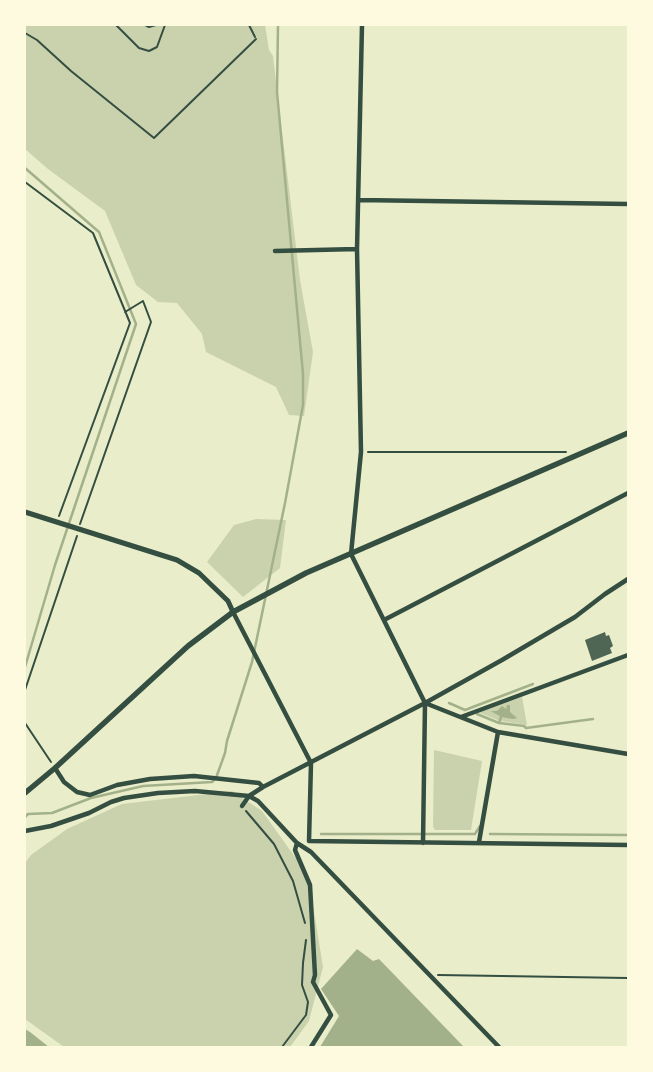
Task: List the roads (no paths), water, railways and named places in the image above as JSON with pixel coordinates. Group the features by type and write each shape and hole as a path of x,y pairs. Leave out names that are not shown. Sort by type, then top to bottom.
{"main road":[{"path":"25,793 55,768 188,646 233,612 306,572 628,433"}],"street":[{"path":"362,25 357,248 361,452 351,554 425,703 423,843"},
{"path":"359,200 628,204"},
{"path":"275,251 357,248"},
{"path":"384,620 628,493"},
{"path":"25,512 177,560 199,573 228,601 311,763 310,841"},
{"path":"242,806 249,796 263,787 425,703 502,660 574,617 604,594 628,579"},
{"path":"461,717 628,655"},
{"path":"425,703 498,732 628,754"},
{"path":"479,842 498,732"},
{"path":"55,768 64,782 77,792 90,796 117,785 150,779 194,776 258,783 263,787"},
{"path":"25,831 51,826 124,798 158,793 195,791 249,796 258,801 272,814 297,843 311,852 499,1047"},
{"path":"297,843 310,841 479,842 628,845"},
{"path":"297,843 295,850 310,885 313,982 332,1015 311,1047"}],"waterway":[{"path":"25,817 28,814 52,813 91,798 143,786 212,782 216,778 225,753 252,662 303,405 303,374 277,92 278,25"},
{"path":"25,168 99,232 136,324 55,565 25,667"},
{"path":"449,703 465,710 533,684"},
{"path":"477,714 499,723 524,726 526,728 593,719"},
{"path":"499,723 501,717"},
{"path":"321,834 475,834 480,826"},
{"path":"490,834 628,835"}]}
